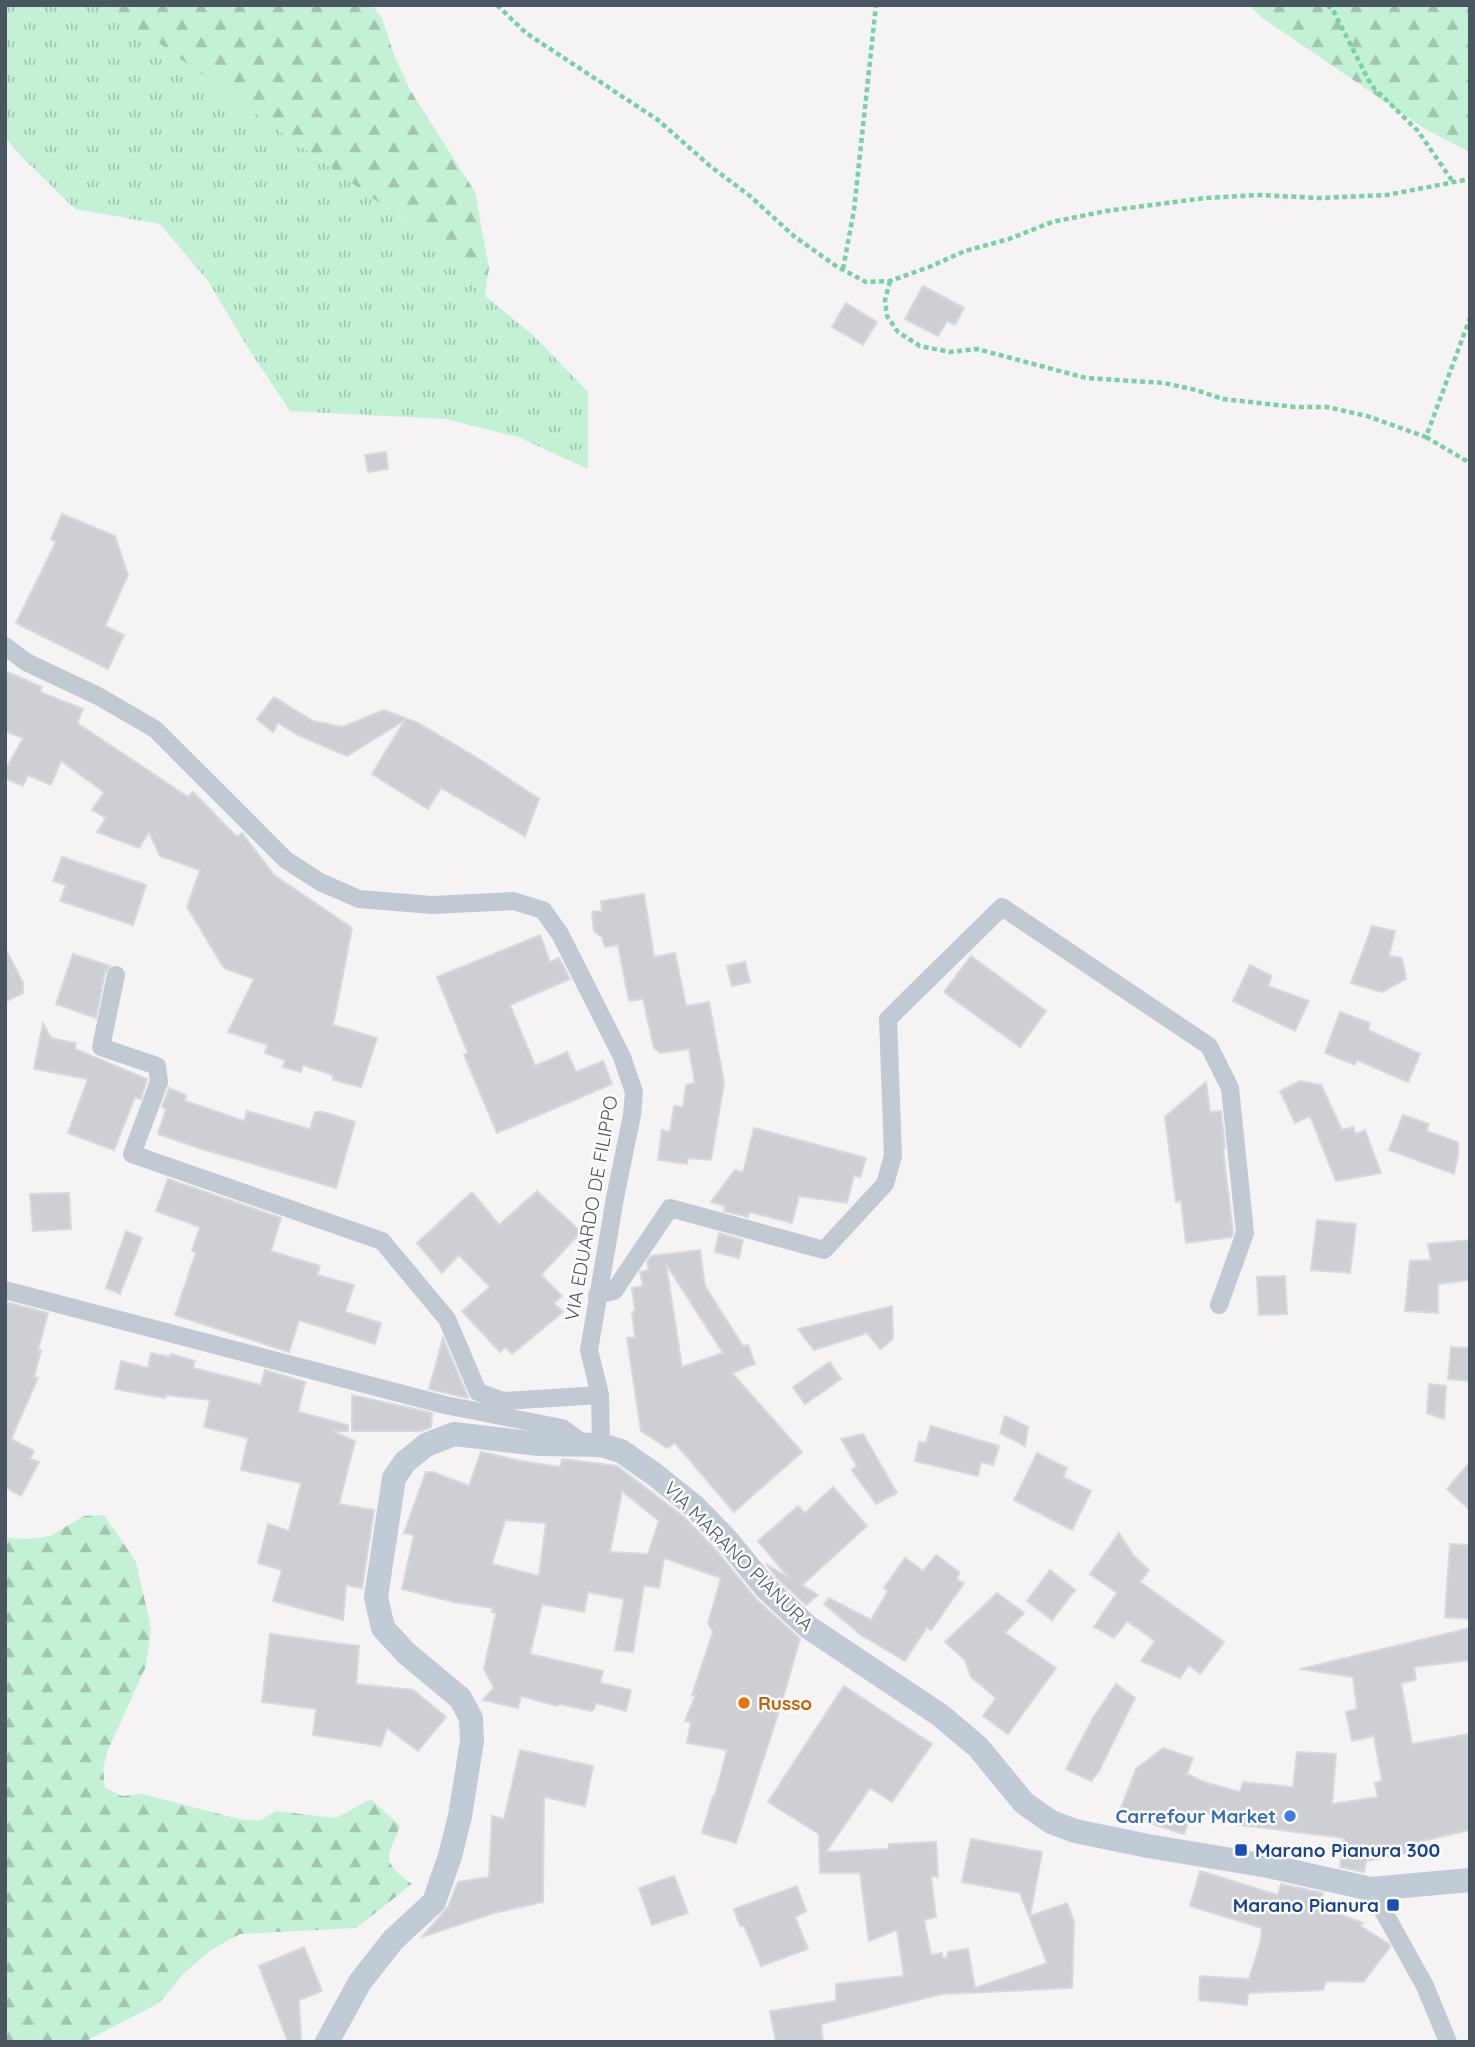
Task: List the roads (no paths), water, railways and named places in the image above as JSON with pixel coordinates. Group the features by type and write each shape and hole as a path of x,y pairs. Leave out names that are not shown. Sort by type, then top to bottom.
{"street":[{"name":"VIA EDUARDO DE FILIPPO","path":"5,646 26,662 98,696 155,729 286,860 320,882 359,899 432,905 513,901 543,910 560,934 622,1057 634,1092 589,1350 600,1395 592,1444"},
{"path":"597,1295 614,1292 670,1208 824,1250 885,1184 893,1156 888,1019 1002,907 1209,1046 1230,1088 1245,1233 1219,1305"},
{"path":"116,975 101,1047 157,1066 159,1082 132,1154 382,1241 447,1319 478,1392 503,1401 600,1395"},
{"path":"5,1290 445,1405 562,1428 592,1444"},
{"name":"VIA MARANO PIANURA","path":"327,2042 360,1982 393,1940 434,1902 460,1816 472,1741 471,1718 460,1698 406,1653 383,1628 376,1597 394,1478 405,1462 426,1445 454,1434 539,1444 592,1444 621,1451 694,1507 727,1540 766,1588 808,1627 940,1715 978,1747 1024,1803 1051,1822 1075,1832 1268,1866 1371,1889 1470,1880"},
{"path":"1371,1889 1425,1986 1448,2042"}],"place":[{"name":"Russo","path":"744,1703"},
{"name":"Carrefour Market","path":"1290,1816"},
{"name":"Marano Pianura 300","path":"1241,1850"},
{"name":"Marano Pianura","path":"1393,1905"}]}
